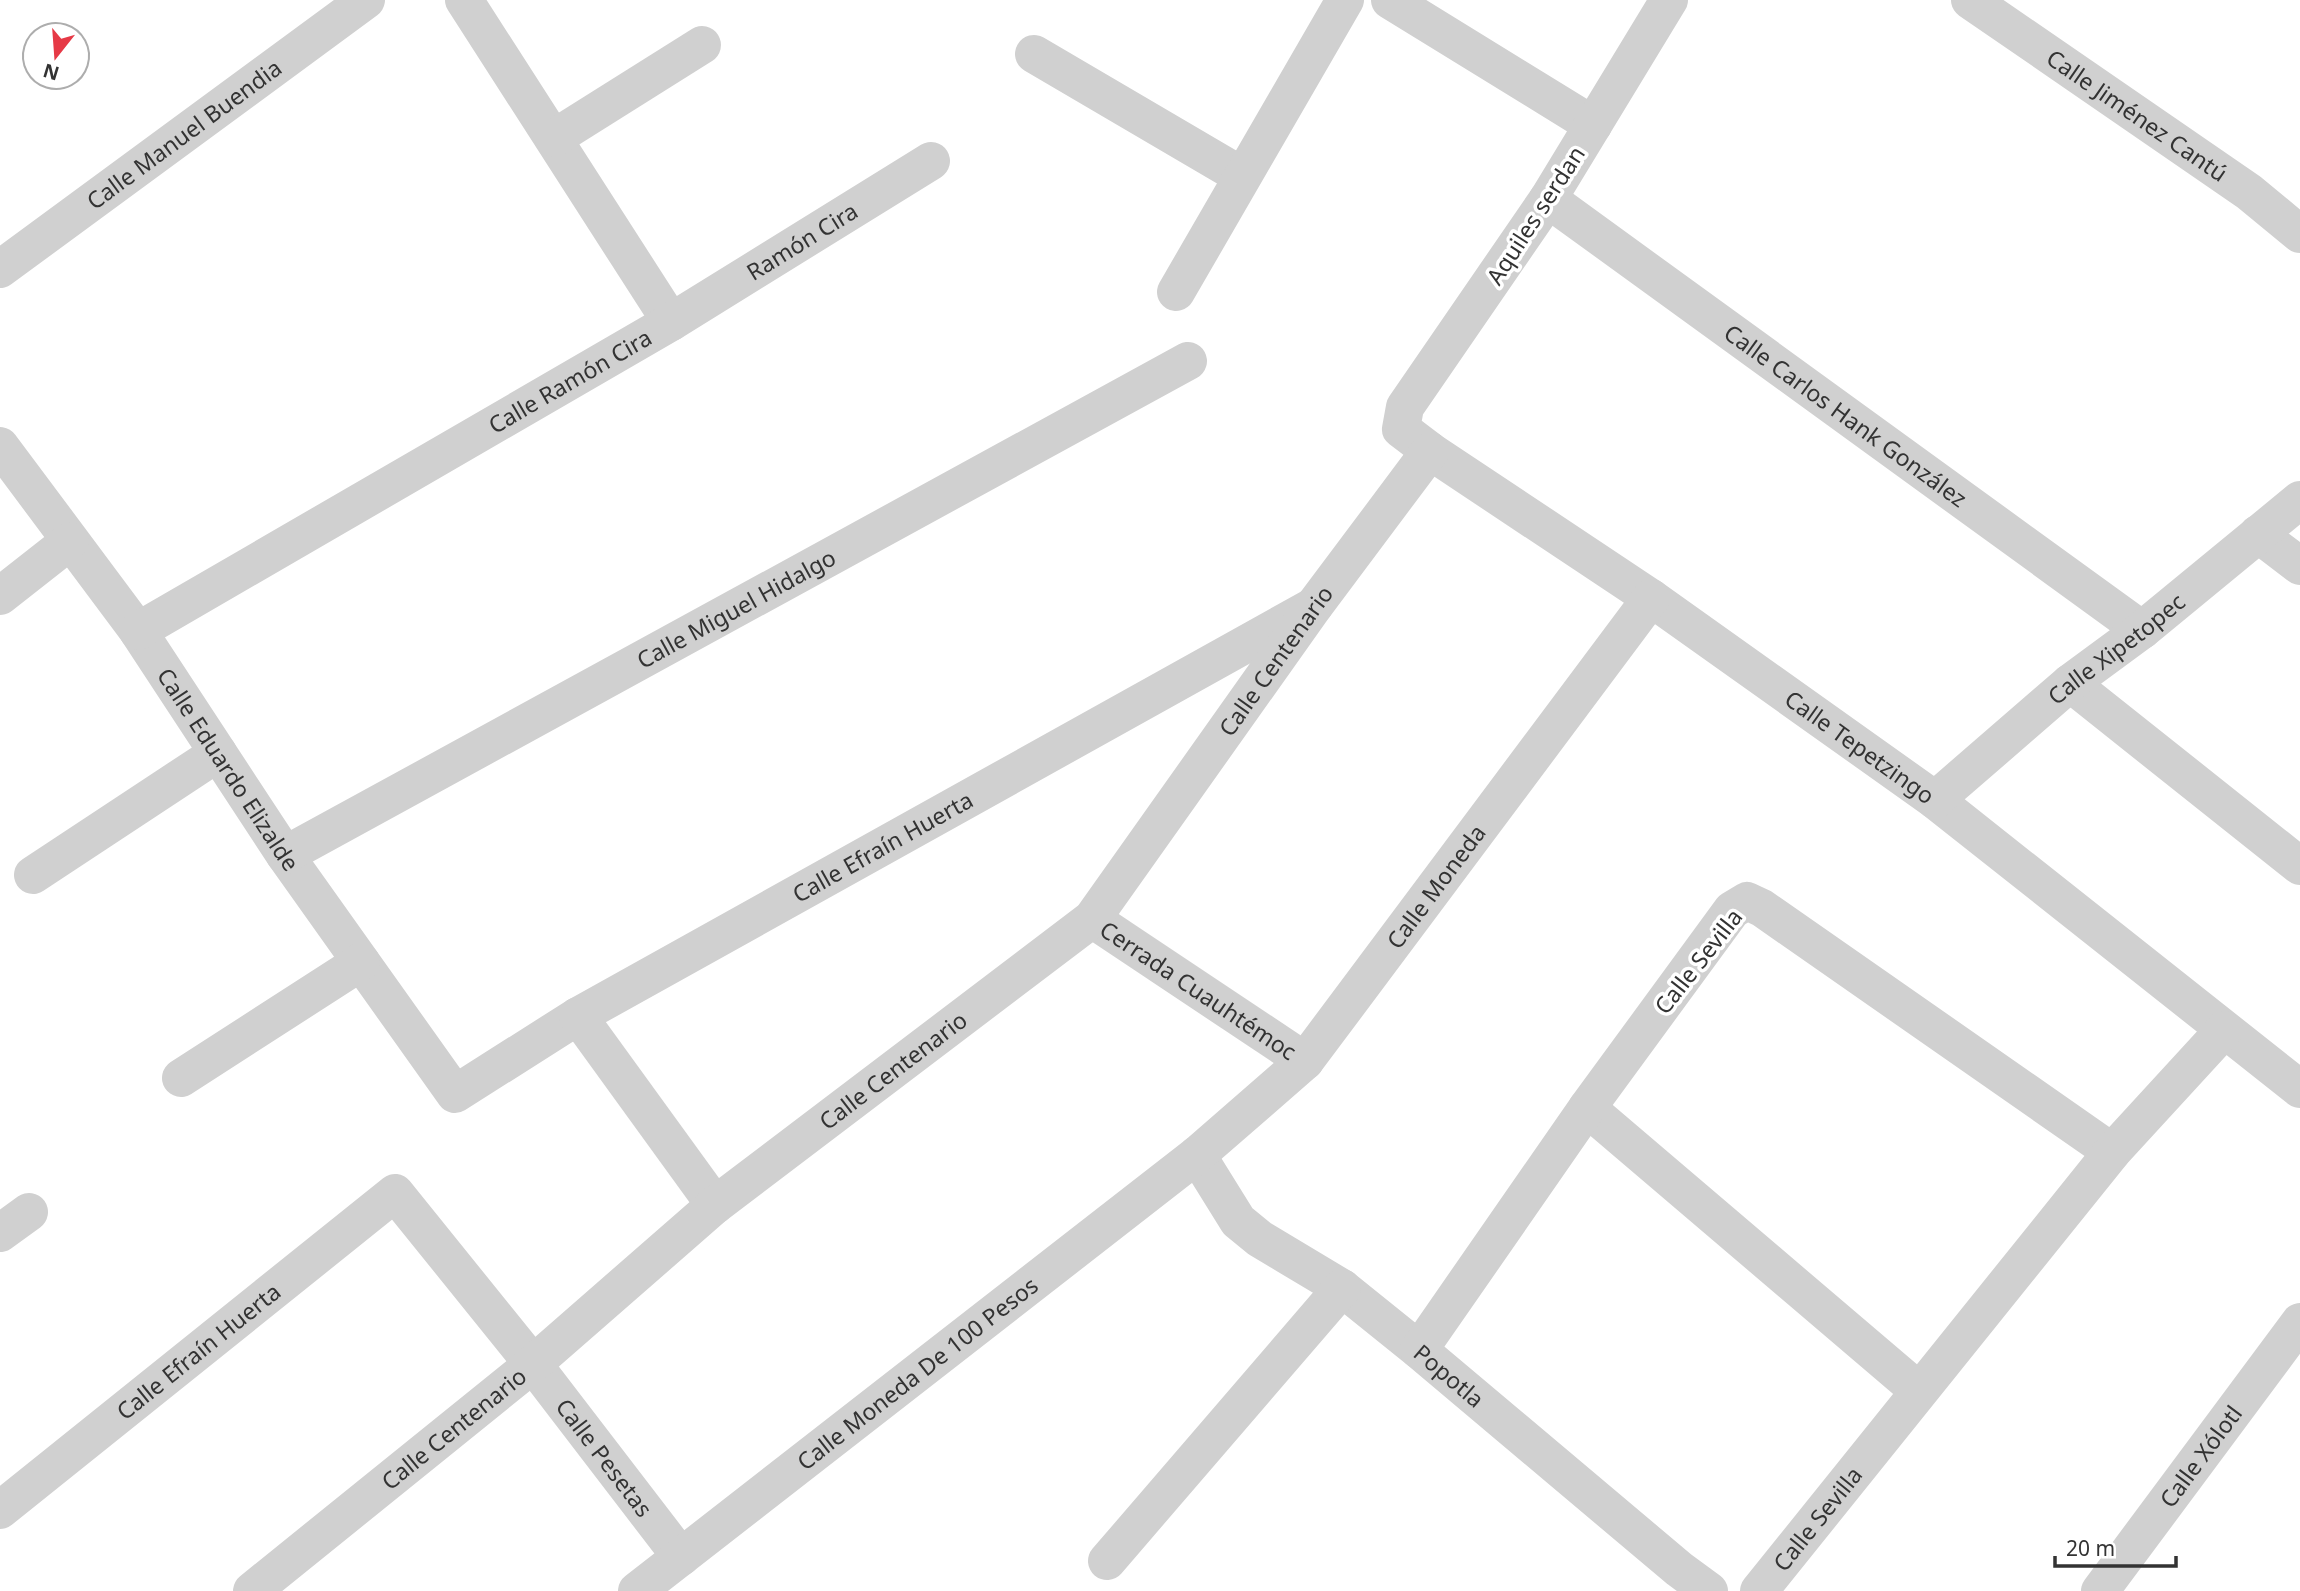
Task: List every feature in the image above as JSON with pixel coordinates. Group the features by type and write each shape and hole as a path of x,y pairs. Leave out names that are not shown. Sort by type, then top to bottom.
{"street":[{"name":"Calle Manuel Buendia","path":"0,269 366,0"},
{"name":"Calle Ramón Cira","path":"138,631 671,321 464,0"},
{"path":"1175,292 1345,0"},
{"path":"1390,0 1594,125"},
{"name":"Aquiles serdan","path":"1416,440 1405,407 1548,199 1669,0"},
{"name":"Calle Jiménez Cantú","path":"1969,0 2249,192 2300,234"},
{"path":"554,138 702,45"},
{"path":"1034,54 1242,176"},
{"name":"Ramón Cira","path":"671,321 931,160"},
{"name":"Calle Carlos Hank González","path":"1548,199 2142,630"},
{"name":"Calle Miguel Hidalgo","path":"285,855 1188,361"},
{"name":"Calle Tepetzingo","path":"1416,440 1651,598 1935,800 2300,1089"},
{"name":"Calle Centenario","path":"252,1591 533,1364 715,1205 1092,919 1314,606 1416,440"},
{"name":"Calle Eduardo Elizalde","path":"0,446 138,631 285,855 455,1094"},
{"name":"Calle Xipetopec","path":"1935,800 2070,683 2142,630 2300,500"},
{"path":"2258,534 2300,566"},
{"path":"0,596 71,541"},
{"name":"Calle Moneda","path":"1198,1155 1305,1060 1651,598"},
{"name":"Calle Efraín Huerta","path":"455,1094 578,1016 1314,606"},
{"path":"2070,683 2300,866"},
{"path":"33,875 218,753"},
{"name":"Calle Sevilla","path":"1419,1350 1587,1108 1732,909 1747,901 1762,908 2112,1152"},
{"name":"Cerrada Cuauhtémoc","path":"1092,919 1305,1060"},
{"path":"181,1078 361,962"},
{"path":"578,1016 715,1205"},
{"name":"Calle Sevilla","path":"1759,1591 2112,1152 2224,1030"},
{"path":"1587,1108 1919,1391"},
{"name":"Popotla","path":"1198,1155 1238,1221 1260,1239 1342,1288 1419,1350 1684,1584"},
{"name":"Calle Moneda De 100 Pesos","path":"637,1591 1198,1155"},
{"name":"Calle Efraín Huerta","path":"0,1510 395,1193"},
{"name":"Calle Pesetas","path":"395,1193 533,1364 681,1557"},
{"path":"1107,1561 1342,1288"},
{"name":"Calle Xólotl","path":"2100,1591 2300,1322"}]}
